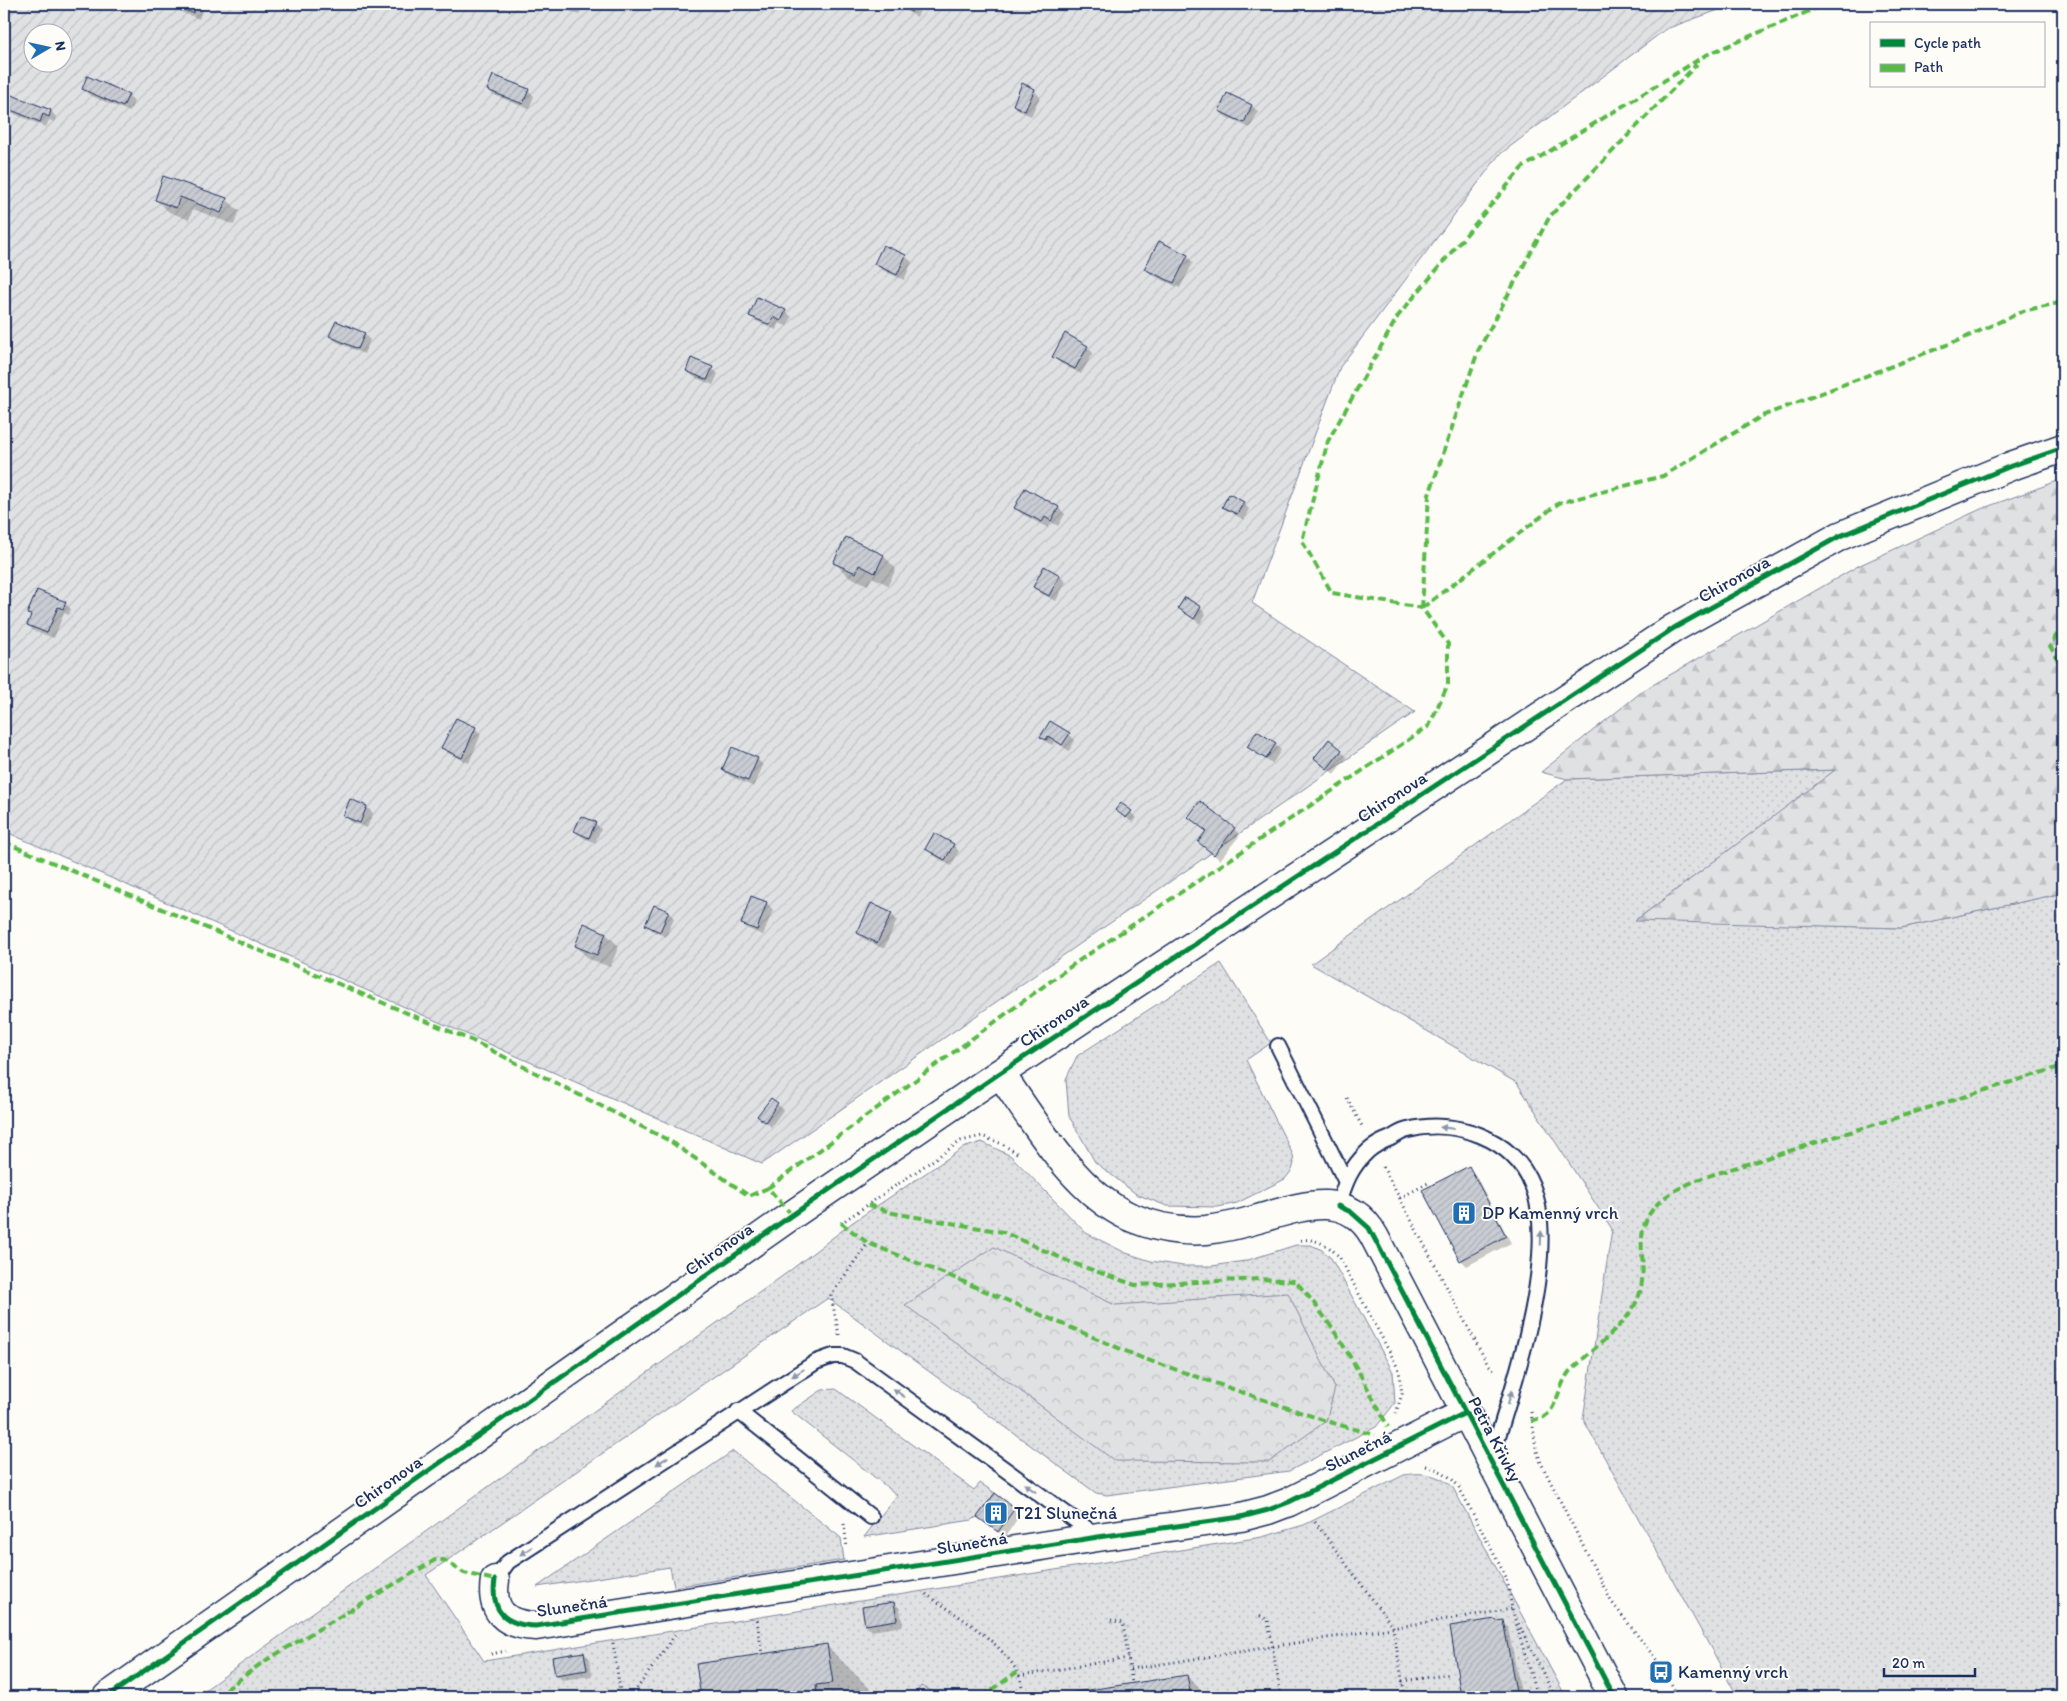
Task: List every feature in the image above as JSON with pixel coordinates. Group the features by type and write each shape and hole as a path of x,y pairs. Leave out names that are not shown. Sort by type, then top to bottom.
{"street":[{"name":"Chironova","path":"107,1697 792,1215 1000,1073 1674,628 1840,536 2011,466 2063,448"},
{"path":"1000,1073 1049,1141 1086,1187 1113,1208 1140,1221 1169,1229 1207,1230 1306,1206 1322,1204 1338,1206"},
{"name":"Petra Křivky","path":"1338,1206 1351,1212 1369,1228 1614,1697"},
{"name":"Slunečná","path":"495,1580 492,1595 499,1613 518,1625 536,1626 1241,1516 1268,1510 1289,1502 1465,1412"}],"lane":[{"path":"1278,1046 1345,1180"},
{"path":"1338,1206 1345,1180 1362,1157 1373,1147 1408,1130 1440,1126 1471,1131 1499,1145 1518,1163 1532,1185 1541,1222 1540,1264 1531,1316 1513,1388 1490,1461"},
{"name":"Slunečná","path":"495,1580 508,1562 738,1411 816,1362 833,1356 843,1356"},
{"path":"843,1356 855,1361 1098,1537"},
{"path":"738,1411 871,1517"}],"path":[{"path":"1347,1098 1487,1363 1530,1405 1531,1421 1541,1463 1611,1601 1665,1671 1678,1697"},
{"path":"1363,1129 1369,1126"},
{"path":"1399,1198 1430,1182"},
{"path":"843,1356 832,1295 868,1243"},
{"path":"1424,1466 1450,1475 1459,1487 1507,1579 1512,1609 1537,1697"},
{"path":"1311,1517 1394,1626 1405,1697"},
{"path":"843,1519 846,1540"},
{"path":"926,1594 982,1634 1000,1650 1019,1676 1023,1697"},
{"path":"1130,1669 1394,1626 1512,1609"},
{"path":"1512,1609 1554,1697"},
{"path":"756,1612 762,1654"},
{"path":"1260,1616 1268,1620 1281,1697"},
{"path":"1111,1620 1123,1623 1132,1684"},
{"path":"630,1697 679,1631"},
{"path":"612,1635 622,1697"},
{"path":"1019,1676 1128,1658"},
{"path":"1402,1681 1451,1674"}],"green space":[{"path":"4,4 1735,4 1666,29 1499,155 1340,367 1252,603 1415,712 762,1164 4,831"},
{"path":"2063,479 2063,893 1901,928 1635,921 1835,770 1567,779 1541,772 1644,690 1858,566 1981,509"},
{"path":"1836,770 1636,920 1901,928 2063,893 2063,1697 1738,1697 1583,1419 1612,1229 1517,1083 1311,964 1567,779"},
{"path":"1221,963 1271,1043 1246,1060 1293,1155 1294,1163 1292,1170 1285,1179 1237,1203 1218,1207 1167,1206 1136,1194 1095,1162 1069,1116 1066,1079 1077,1056"},
{"path":"982,1142 1011,1156 1086,1233 1126,1253 1151,1261 1183,1266 1212,1266 1245,1261 1296,1245 1311,1245 1322,1250 1331,1258 1393,1372 1395,1403 1376,1427 1289,1471 1107,1495 1096,1493 828,1298 426,1575 484,1661 1262,1537 1304,1525 1404,1475 1417,1474 1435,1476 1452,1486 1566,1697 195,1697 788,1272 853,1222 963,1148"},
{"path":"994,1247 1115,1305 1288,1293 1335,1388 1326,1421 1269,1462 1115,1461 905,1305"},
{"path":"836,1389 974,1490 980,1483 995,1493 977,1517 972,1520 864,1537 897,1495 791,1411 822,1390"},
{"path":"733,1451 841,1538 844,1560 674,1587 670,1567 537,1587"},
{"path":"921,1686 944,1697 913,1697"}],"building":[{"path":"168,4 197,4 193,13"},
{"path":"560,4 575,4 572,9"},
{"path":"896,4 914,4 911,12"},
{"path":"493,75 529,89 523,104 487,90"},
{"path":"87,76 129,94 123,107 82,89"},
{"path":"1022,83 1035,89 1025,111 1013,105"},
{"path":"1227,93 1252,105 1244,123 1219,111"},
{"path":"9,94 51,110 49,117 43,114 40,122 4,107"},
{"path":"163,176 227,198 221,213 180,197 176,208 155,200"},
{"path":"1159,241 1188,255 1174,283 1144,269"},
{"path":"883,245 906,255 897,275 874,264"},
{"path":"757,297 786,310 781,321 773,317 770,325 749,316"},
{"path":"336,321 365,333 358,349 329,336"},
{"path":"1065,333 1088,346 1075,369 1052,357"},
{"path":"691,358 713,367 707,380 686,371"},
{"path":"1025,488 1059,507 1051,521 1045,517 1042,522 1014,508"},
{"path":"1229,494 1244,502 1237,514 1222,507"},
{"path":"846,537 884,555 875,573 859,565 856,573 833,563"},
{"path":"1044,566 1060,575 1049,596 1033,587"},
{"path":"37,590 66,602 63,609 58,607 47,633 27,625 31,615 27,614"},
{"path":"1185,597 1201,607 1194,619 1178,608"},
{"path":"456,718 476,727 462,758 441,748"},
{"path":"1050,721 1070,733 1062,745 1048,736 1046,740 1040,737"},
{"path":"1257,731 1276,743 1266,759 1247,747"},
{"path":"1329,739 1342,750 1327,769 1314,758"},
{"path":"732,747 758,758 748,781 722,770"},
{"path":"350,799 367,806 360,823 343,816"},
{"path":"1200,801 1235,828 1214,855 1198,842 1206,831 1188,817"},
{"path":"1121,803 1132,811 1126,818 1115,810"},
{"path":"581,816 596,822 589,838 574,831"},
{"path":"934,833 954,844 945,860 925,849"},
{"path":"751,896 767,902 757,930 741,924"},
{"path":"871,903 892,913 877,943 857,933"},
{"path":"654,905 669,911 660,932 645,925"},
{"path":"584,923 606,933 597,955 575,946"},
{"path":"771,1098 778,1103 765,1122 757,1116"},
{"name":"DP Kamenný vrch","path":"1469,1166 1506,1236 1460,1261 1422,1190"},
{"name":"T21 Slunečná","path":"995,1493 1015,1508 998,1532 977,1517"},
{"path":"894,1602 897,1620 865,1625 862,1607"},
{"path":"1495,1619 1496,1621 1503,1620 1517,1697 1461,1697 1450,1626"},
{"path":"827,1644 833,1683 816,1685 817,1695 824,1694 824,1697 701,1697 696,1664"},
{"path":"584,1652 587,1670 555,1675 552,1657"},
{"path":"1187,1675 1191,1697 1057,1697 1056,1695"}],"marked path":[{"path":"792,1215 768,1188 1074,964 1429,726 1448,684 1448,644 1422,608 1332,593 1302,541 1328,441 1398,316 1522,168 1706,55 1826,4"},
{"path":"1422,608 1429,495 1478,351 1550,216 1697,64"},
{"path":"1422,608 1559,503 1663,476 1762,416 1962,339 2023,311 2063,302"},
{"path":"2063,624 2050,646 2063,669"},
{"path":"4,842 473,1041 670,1141 749,1196 768,1188"},
{"path":"1531,1421 1544,1417 1549,1413 1569,1372 1616,1329 1637,1302 1642,1281 1642,1237 1645,1224 1650,1213 1666,1196 1702,1178 2063,1066"},
{"path":"868,1205 893,1213 1003,1232 1070,1262 1135,1285 1260,1279 1295,1281 1335,1332 1388,1427"},
{"path":"841,1223 868,1243 1142,1358 1326,1421 1375,1435"},
{"path":"216,1697 263,1662 435,1560 444,1560 464,1573 495,1580"},
{"path":"982,1697 1017,1672"}],"cycle path":[{"path":"107,1697 792,1215 1000,1073 1674,628 1840,536 2011,466 2063,448"},
{"path":"1338,1206 1351,1212 1369,1228 1614,1697"},
{"path":"495,1580 495,1601 502,1615 516,1623 536,1626 1098,1537 1241,1517 1289,1502 1465,1413"}],"place":[{"name":"DP Kamenný vrch","path":"1464,1213"},
{"name":"T21 Slunečná","path":"996,1513"},
{"name":"Kamenný vrch","path":"1661,1672"}]}
